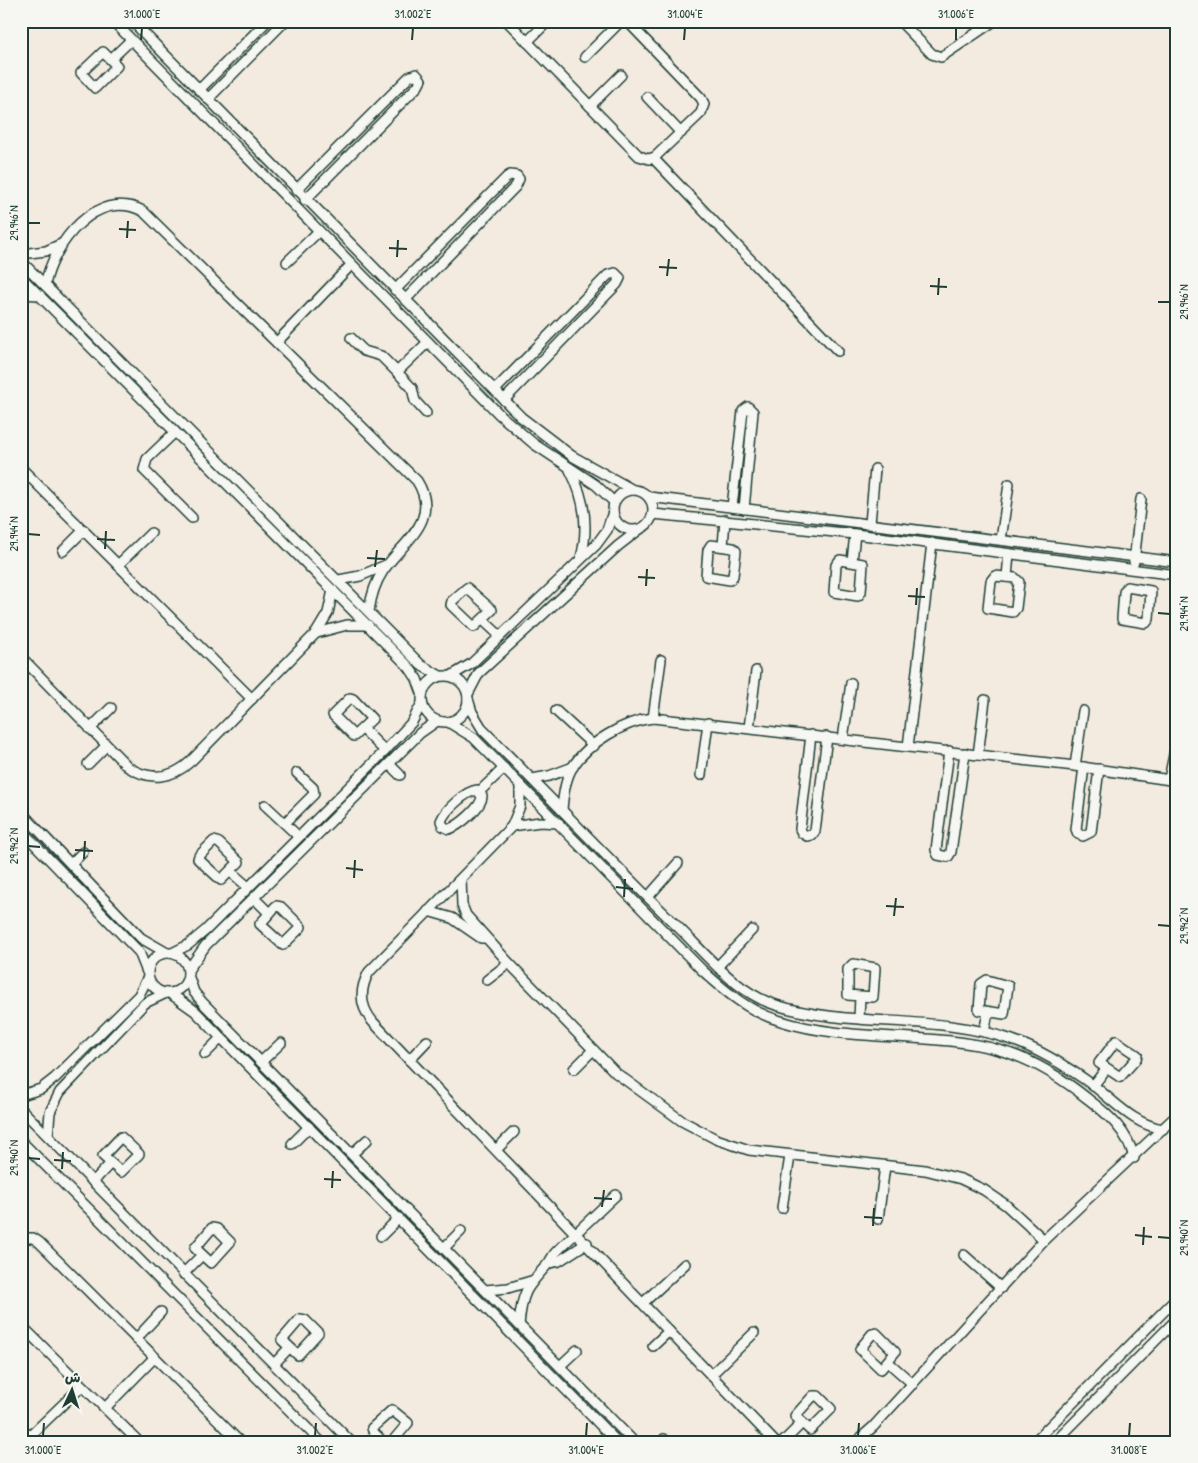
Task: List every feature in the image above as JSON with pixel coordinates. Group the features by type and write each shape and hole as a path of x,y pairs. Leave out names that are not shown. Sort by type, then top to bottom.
{"street":[{"path":"113,21 318,232 516,430 570,469 596,485 614,507 616,520 622,527 631,530 640,529"},
{"path":"132,21 264,158 532,427 558,446 632,490 642,492 649,497 653,505 653,514 650,521 618,546 479,673 468,696 463,714 448,722"},
{"path":"198,90 267,21"},
{"path":"208,100 285,21"},
{"path":"507,21 639,156 646,159 653,158 703,111 703,101 631,23"},
{"path":"528,42 548,21"},
{"path":"585,57 621,21"},
{"path":"900,21 932,54 941,57 993,21"},
{"path":"254,34 264,43"},
{"path":"111,59 131,40"},
{"path":"296,190 412,75 419,76 421,80 418,86 306,200"},
{"path":"590,106 621,75"},
{"path":"646,97 681,133"},
{"path":"380,107 389,116"},
{"path":"254,167 264,158"},
{"path":"653,158 838,351"},
{"path":"395,290 510,175 517,176 519,179 516,186 405,300"},
{"path":"482,203 491,212"},
{"path":"21,254 46,252 61,244 98,210 117,204 137,208 148,214 420,487 425,505 422,521 415,534 388,563 375,586 369,611"},
{"path":"287,262 318,232"},
{"path":"45,285 52,260 61,244"},
{"path":"21,261 426,669 440,676"},
{"path":"277,342 351,265"},
{"path":"495,390 611,273 618,274 620,278 617,284 504,400"},
{"path":"21,277 407,665 418,679 422,693 422,703 412,722 385,751 247,886 197,938 154,959 139,995 55,1078 41,1089 21,1095"},
{"path":"21,294 40,295"},
{"path":"584,301 593,310"},
{"path":"62,319 70,311"},
{"path":"352,338 364,351 381,356 397,372 412,388 415,400 426,413"},
{"path":"397,372 428,342"},
{"path":"476,391 486,382"},
{"path":"732,507 744,409 748,407 753,412 744,509"},
{"path":"175,432 148,459 144,470 192,518"},
{"path":"740,435 751,436"},
{"path":"21,468 252,699"},
{"path":"570,469 579,488 585,514 585,540 581,560"},
{"path":"870,523 875,469"},
{"path":"1002,540 1009,484"},
{"path":"451,676 471,664 581,560 602,538 614,507 624,492 632,490"},
{"path":"649,497 1177,562"},
{"path":"1138,588 1134,557 1141,499"},
{"path":"653,514 855,534 1177,575"},
{"path":"723,546 725,520"},
{"path":"63,551 84,530"},
{"path":"118,565 151,533"},
{"path":"852,561 855,534"},
{"path":"908,747 932,543"},
{"path":"712,545 723,546 733,548 736,551 732,578 728,581 707,578 708,548 712,545"},
{"path":"1007,577 1009,554"},
{"path":"840,560 852,561 862,563 864,566 861,594 856,597 835,594 833,588 836,563 840,560"},
{"path":"339,580 365,574 388,563"},
{"path":"995,576 1007,577 1016,578 1019,582 1016,610 1011,612 989,610 991,578 995,576"},
{"path":"1128,587 1138,588 1149,589 1152,593 1148,621 1144,624 1122,620 1124,590 1128,587"},
{"path":"466,589 471,589 491,608 491,612 483,620 476,626 472,626 452,608 452,602 466,589"},
{"path":"21,657 128,767 142,774 157,777 172,774 191,761 316,633 328,613 333,590"},
{"path":"483,620 500,636"},
{"path":"316,633 347,625 368,625"},
{"path":"407,665 414,657"},
{"path":"653,718 661,660"},
{"path":"749,728 756,671"},
{"path":"422,693 431,680 440,676 451,676 460,681 468,696 475,718 483,730 648,897 741,986 775,1005 825,1015 984,1032 1026,1045 1052,1058 1093,1086 1135,1119 1149,1126 1163,1129"},
{"path":"842,739 851,683"},
{"path":"348,698 353,698 372,716 371,721 363,729 356,736 352,736 333,717 334,712 348,698"},
{"path":"978,755 985,700"},
{"path":"422,703 429,716 437,721 448,722 474,738 702,970 752,1010 794,1025 893,1038 987,1047 1009,1054 1046,1070 1079,1092 1117,1125 1130,1145 1134,1158"},
{"path":"90,729 111,708"},
{"path":"556,710 594,746"},
{"path":"1083,711 1076,829 1078,834 1083,836 1090,832 1098,769"},
{"path":"532,778 549,776 573,767 594,746 626,724 653,718 949,751 1173,780 1177,740"},
{"path":"48,1136 50,1112 60,1092 145,1004 182,988 188,972 206,945 424,730 437,721"},
{"path":"701,775 708,723"},
{"path":"363,729 385,751"},
{"path":"474,738 483,730"},
{"path":"811,735 800,829 802,834 807,836 812,835 815,831 826,737"},
{"path":"88,764 106,746"},
{"path":"949,751 936,850 938,855 943,858 948,857 951,852 965,753"},
{"path":"389,764 400,775"},
{"path":"562,810 564,792 573,767"},
{"path":"479,792 504,768"},
{"path":"285,823 314,794 313,788 297,773"},
{"path":"520,785 520,806 512,826 369,972 362,991 363,1005 368,1017 712,1375 769,1440"},
{"path":"471,791 479,792 482,799 480,804 455,827 449,829 444,826 441,821 444,815 471,791"},
{"path":"804,800 819,802"},
{"path":"266,804 298,836"},
{"path":"21,812 141,938 184,961 194,992 203,1002 634,1442"},
{"path":"512,826 540,822 559,824"},
{"path":"940,823 955,825"},
{"path":"21,830 139,952 152,986 195,1010 617,1442"},
{"path":"217,842 238,860 238,864 231,872 223,880 219,880 199,863 198,856 212,843 217,842"},
{"path":"71,864 84,852"},
{"path":"648,897 678,863"},
{"path":"231,872 247,886"},
{"path":"461,878 464,911 485,938 592,1050 647,1098 695,1129 732,1145 790,1156 937,1172 972,1184 1006,1205 1044,1240"},
{"path":"254,898 268,912"},
{"path":"278,906 300,924 299,930 285,944 280,943 260,926 261,920 268,912 278,906"},
{"path":"428,911 452,918 481,938 485,938"},
{"path":"718,966 752,930"},
{"path":"487,980 509,963"},
{"path":"853,964 872,966 875,970 874,995 871,998 860,997 849,996 847,993 848,969 853,964"},
{"path":"987,980 1007,984 1005,1013 1002,1015 988,1013 980,1011 978,1008 982,982 987,980"},
{"path":"859,1018 860,997"},
{"path":"195,1010 203,1002"},
{"path":"984,1032 988,1013"},
{"path":"893,1038 894,1022"},
{"path":"205,1054 221,1038"},
{"path":"409,1060 427,1041"},
{"path":"261,1062 281,1043"},
{"path":"574,1070 592,1050"},
{"path":"1093,1086 1106,1069"},
{"path":"21,1110 351,1442"},
{"path":"856,1442 873,1427 1044,1240 1134,1158 1177,1115"},
{"path":"292,1144 309,1127"},
{"path":"496,1150 514,1132"},
{"path":"352,1154 367,1140"},
{"path":"21,1141 320,1442"},
{"path":"782,1208 790,1156"},
{"path":"93,1182 110,1164"},
{"path":"878,1219 885,1166"},
{"path":"371,1190 380,1182"},
{"path":"519,1325 522,1302 531,1281 549,1263 552,1255 616,1195"},
{"path":"381,1236 399,1218"},
{"path":"444,1248 462,1231"},
{"path":"21,1238 33,1238 39,1242 240,1442"},
{"path":"549,1263 559,1261 587,1244"},
{"path":"964,1255 1001,1288"},
{"path":"183,1274 201,1256"},
{"path":"643,1303 685,1264"},
{"path":"485,1290 508,1288 531,1281"},
{"path":"1034,1442 1177,1298"},
{"path":"136,1339 161,1312"},
{"path":"1055,1442 1177,1319"},
{"path":"21,1325 139,1442"},
{"path":"654,1346 670,1331"},
{"path":"712,1375 754,1333"},
{"path":"274,1364 289,1348"},
{"path":"560,1366 577,1350"},
{"path":"105,1408 155,1357"},
{"path":"888,1362 913,1384"},
{"path":"21,1428 32,1439 82,1386"},
{"path":"379,1441 372,1432 372,1428 389,1411 393,1410 408,1425 392,1442"},
{"path":"606,1430 614,1421"},
{"path":"783,1442 801,1424"}]}
